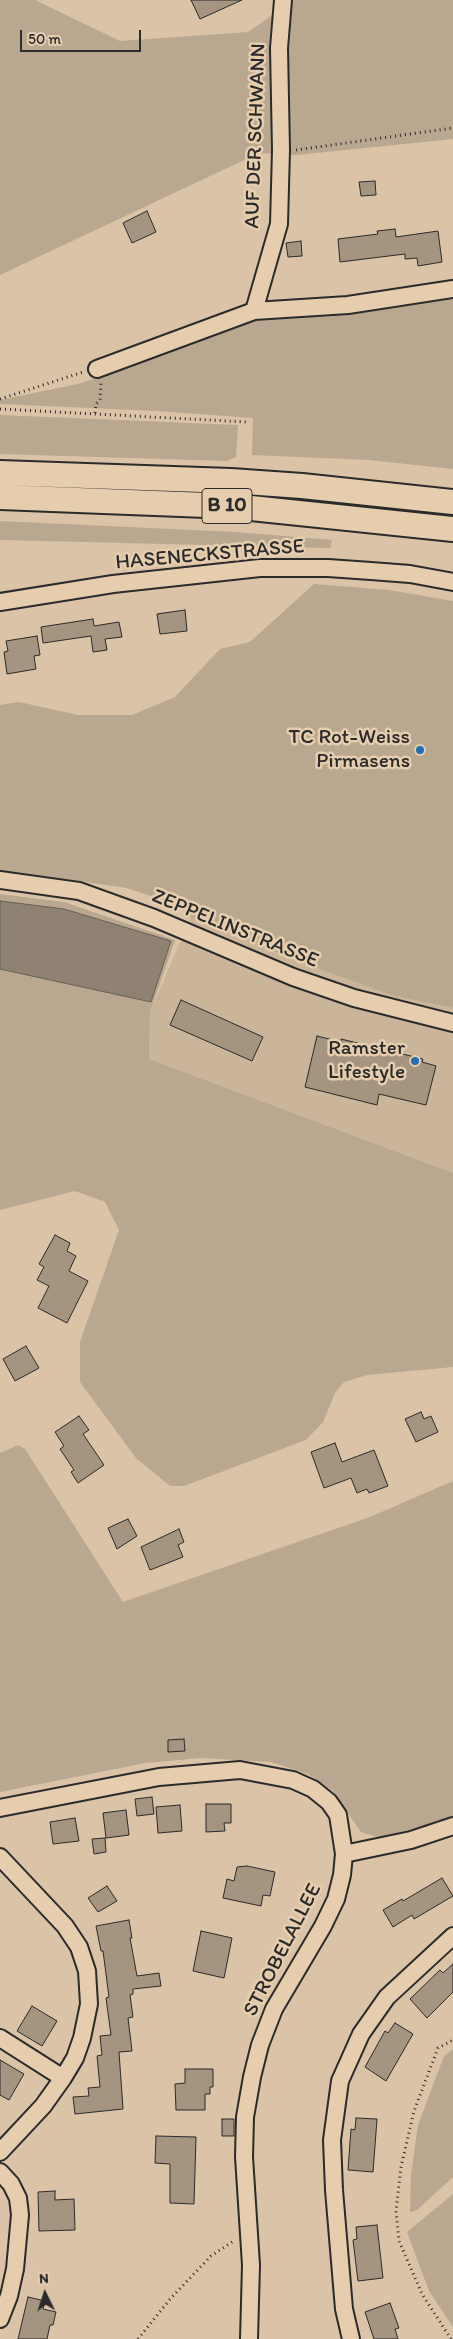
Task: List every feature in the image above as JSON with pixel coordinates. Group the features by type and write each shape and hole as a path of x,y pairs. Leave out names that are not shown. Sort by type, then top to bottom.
{"highway":[{"name":"B 10","path":"0,473 240,482 302,486 453,502"},
{"name":"B 10","path":"0,498 232,506 453,529"}],"street":[{"name":"AUF DER SCHWANN","path":"254,311 278,224 281,150 280,48 283,0"},
{"path":"100,368 254,311 348,305 453,289"},
{"name":"HASENECKSTRASSE","path":"0,602 113,584 260,568 319,568 371,571 410,574 453,582"},
{"name":"ZEPPELINSTRASSE","path":"0,880 79,890 154,918 300,979 354,998 453,1023"},
{"name":"STROBELALLEE","path":"0,1808 159,1777 240,1770 293,1780 313,1789 329,1802 338,1815 344,1854 342,1875 336,1899 324,1926 274,2009 260,2045 245,2117 244,2157 251,2265 249,2339"},
{"path":"344,1854 411,1840 453,1826"},
{"path":"0,1856 65,1926 84,1958 89,2004 82,2038 75,2058 63,2078 43,2106 0,2152"},
{"path":"351,2339 344,2309 332,2140 340,2081 361,2034 386,1997 453,1936"},
{"path":"0,2038 63,2078"},
{"path":"0,2172 11,2184 18,2198 20,2214 15,2269 9,2296 0,2319"}],"path":[{"path":"281,150 302,150 368,138 453,128"},
{"path":"0,398 100,368 100,400 96,404 95,413"},
{"path":"0,409 247,422"},
{"path":"451,2339 422,2294 399,2242 396,2211 401,2167 414,2111 438,2048 453,2040"},
{"path":"138,2339 171,2298 211,2256 249,2230"}],"shaded area":[{"path":"0,0 35,0 120,41 248,32 294,0 453,0 453,139 297,155 259,153 0,275"},
{"path":"453,295 453,469 369,460 252,455 253,418 157,411 0,404 0,400 82,383 258,318"},
{"path":"0,415 238,425 236,457 227,461 0,454"},
{"path":"0,521 236,532 332,540 330,548 0,540"},
{"path":"314,584 389,590 453,601 453,1008 394,996 311,966 191,917 175,904 127,888 0,871 0,705 19,702 78,715 132,715 175,697 220,649 250,642"},
{"path":"0,894 64,902 175,940 150,1012 149,1059 453,1173 453,1367 367,1375 344,1382 335,1393 323,1422 306,1440 184,1486 170,1486 136,1458 80,1382 80,1342 119,1230 105,1202 75,1191 0,1210"},
{"path":"0,901 64,909 171,941 151,1002 0,969"},
{"path":"191,917 311,966 394,996 453,1008 453,1173 149,1059 150,1012"},
{"path":"18,1445 25,1449 123,1602 370,1517 453,1481 453,1817 381,1838 361,1832 333,1791 308,1774 271,1762 201,1758 145,1763 0,1792 0,1453"},
{"path":"453,2049 453,2177 417,2210 410,2212 411,2175 418,2125 444,2056"},
{"path":"453,2194 453,2327 429,2291 407,2232"}],"building":[{"path":"191,0 242,0 200,19"},
{"path":"375,181 376,195 361,196 359,182"},
{"path":"147,211 156,232 132,243 123,223"},
{"path":"395,229 396,237 438,231 442,262 418,266 417,258 405,259 405,254 340,262 338,239 378,234 377,231"},
{"path":"301,241 302,256 288,257 286,243"},
{"path":"185,610 187,631 160,634 157,614"},
{"path":"93,619 94,626 119,622 122,637 105,639 107,650 93,652 91,636 43,643 41,627"},
{"path":"37,636 40,655 34,656 36,669 7,674 4,652 8,651 6,641"},
{"path":"181,1000 263,1037 252,1061 170,1025"},
{"path":"317,1036 341,1042 341,1039 423,1059 422,1062 436,1066 426,1105 379,1094 377,1105 305,1087"},
{"path":"55,1235 70,1243 67,1251 76,1256 69,1271 88,1281 67,1323 38,1308 49,1286 37,1280 44,1267 39,1264"},
{"path":"26,1346 39,1368 15,1381 3,1359"},
{"path":"421,1412 424,1419 431,1416 438,1432 416,1442 405,1419"},
{"path":"79,1416 89,1430 83,1434 104,1465 78,1483 71,1472 74,1470 60,1449 64,1446 55,1432"},
{"path":"335,1443 342,1462 374,1450 388,1486 369,1493 367,1489 357,1493 351,1478 324,1488 311,1452"},
{"path":"128,1519 137,1536 117,1549 108,1528"},
{"path":"179,1529 184,1542 178,1545 183,1557 150,1570 141,1547"},
{"path":"184,1739 185,1751 168,1752 168,1740"},
{"path":"152,1797 154,1814 137,1816 135,1799"},
{"path":"206,1804 231,1804 231,1823 224,1823 225,1831 206,1832"},
{"path":"180,1805 182,1831 158,1833 156,1807"},
{"path":"126,1810 129,1835 106,1838 103,1813"},
{"path":"75,1818 79,1841 53,1844 50,1822"},
{"path":"105,1838 106,1852 94,1854 92,1839"},
{"path":"247,1866 275,1872 270,1896 263,1895 261,1906 223,1898 227,1879 234,1881 237,1867"},
{"path":"442,1878 453,1896 414,1919 412,1915 393,1927 383,1910 402,1899 403,1901"},
{"path":"107,1886 117,1901 98,1912 88,1898"},
{"path":"129,1920 132,1938 130,1938 137,1976 159,1973 161,1986 133,1989 133,1994 130,1995 133,2017 128,2018 132,2051 119,2052 123,2109 75,2114 73,2097 89,2096 88,2088 100,2087 97,2056 102,2055 100,2036 111,2035 106,1998 109,1997 103,1951 101,1951 96,1926"},
{"path":"201,1931 232,1938 224,1978 193,1971"},
{"path":"453,1964 453,1992 427,2018 410,1999 440,1970 443,1973"},
{"path":"32,2006 57,2021 42,2046 17,2031"},
{"path":"395,2023 413,2034 386,2081 365,2067 385,2031 388,2033"},
{"path":"0,2060 24,2074 9,2100 0,2095"},
{"path":"185,2069 213,2069 213,2087 210,2087 210,2094 205,2094 205,2110 176,2110 175,2084 185,2083"},
{"path":"356,2118 377,2119 373,2172 348,2170 351,2129 355,2130"},
{"path":"222,2119 234,2119 234,2136 222,2136"},
{"path":"156,2136 196,2137 194,2204 170,2203 170,2164 155,2163"},
{"path":"55,2191 55,2200 74,2199 75,2230 39,2231 38,2192"},
{"path":"377,2225 383,2278 358,2281 353,2240 357,2239 356,2227"},
{"path":"28,2297 45,2301 43,2309 56,2312 53,2325 50,2325 47,2339 18,2339"},
{"path":"390,2303 399,2328 395,2329 398,2339 374,2339 365,2312"}],"place":[{"name":"TC Rot-Weiss Pirmasens","path":"420,750"},
{"name":"Ramster Lifestyle","path":"415,1061"}]}
